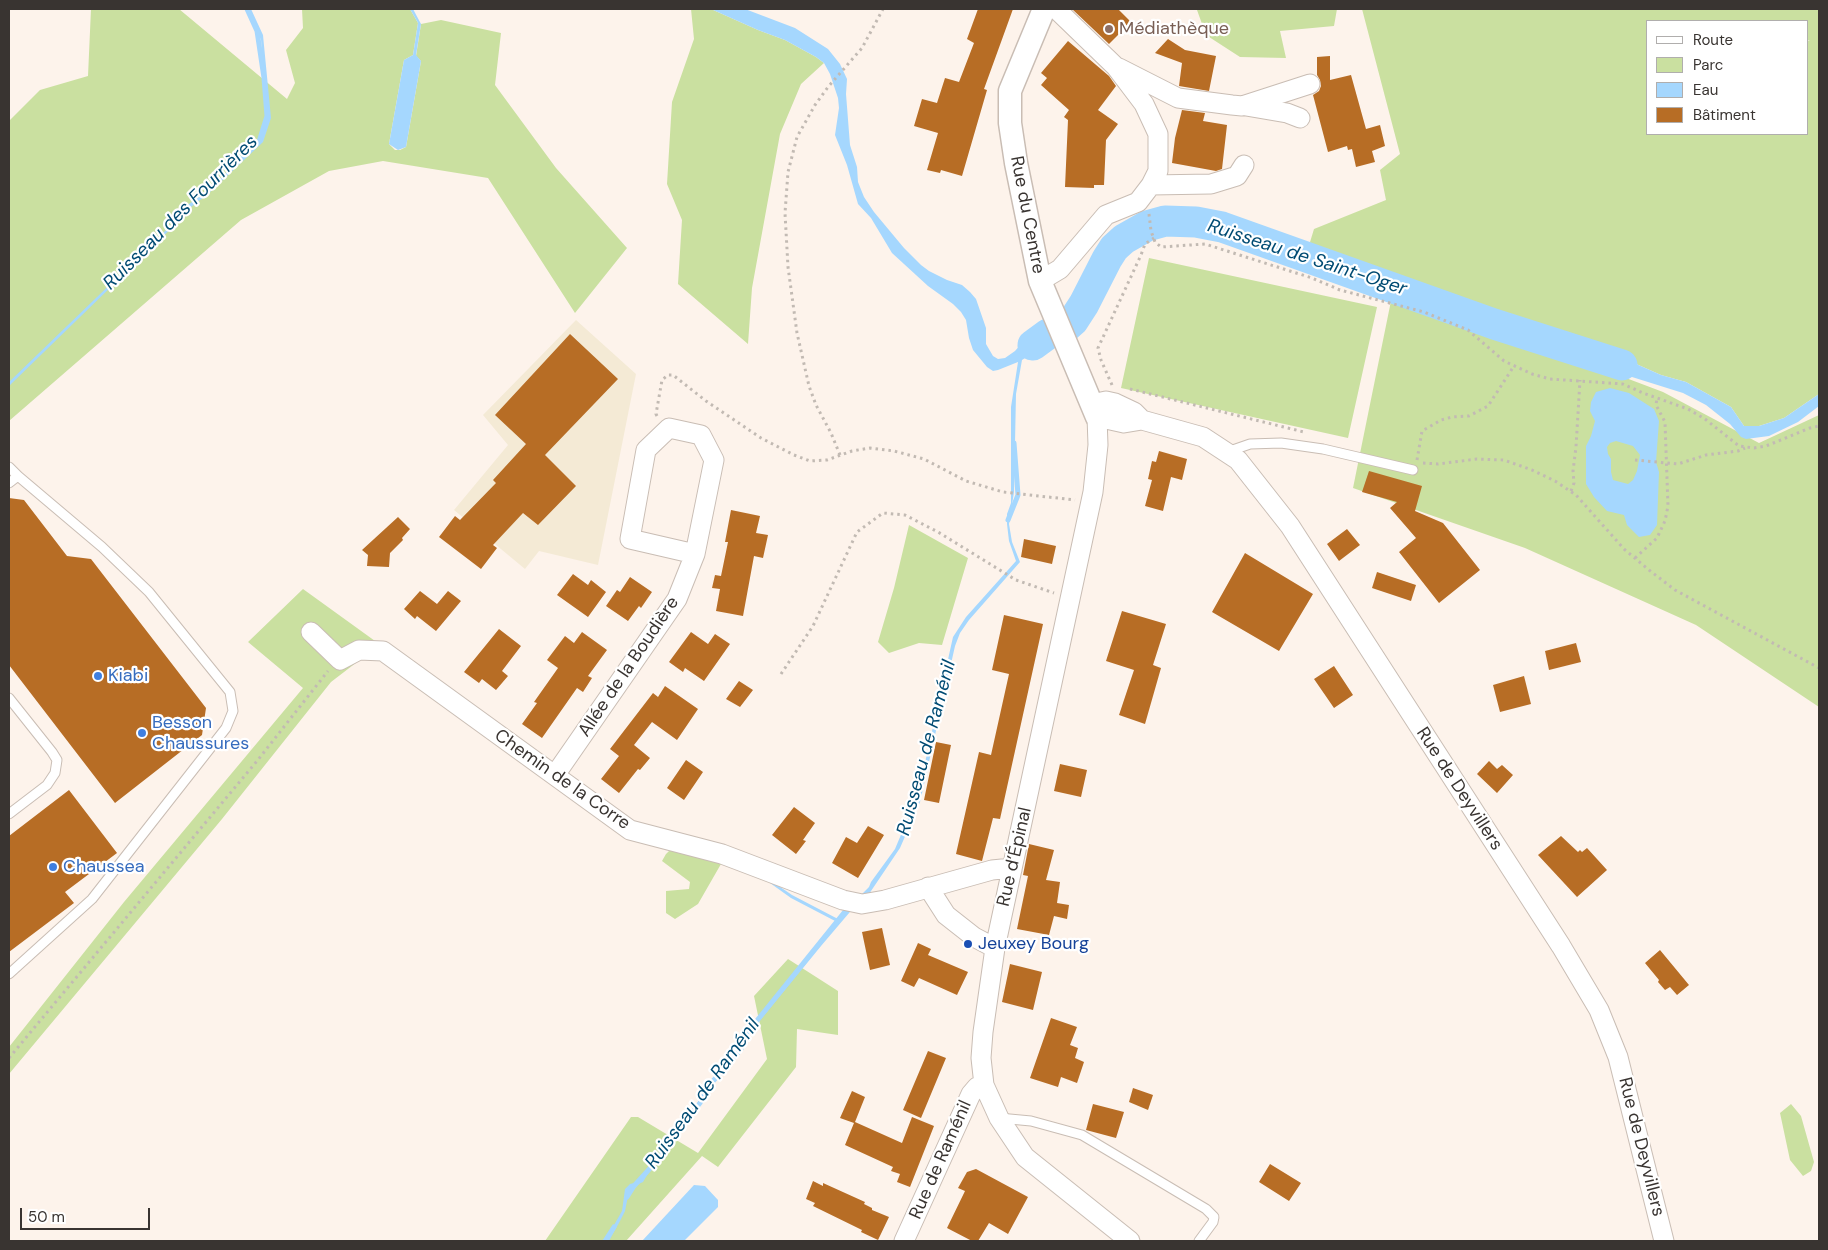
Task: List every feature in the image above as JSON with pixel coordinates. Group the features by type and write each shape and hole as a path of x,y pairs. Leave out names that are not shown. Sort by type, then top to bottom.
{"street":[{"name":"Rue du Centre","path":"1044,9 1010,91 1010,123 1016,163 1040,281 1094,410"},
{"path":"1040,281 1060,269 1106,215 1138,202 1151,185 1158,171 1158,134 1144,104 1116,67 1056,9"},
{"path":"1116,67 1178,98 1287,113 1300,118"},
{"path":"1242,106 1310,84"},
{"path":"1151,185 1211,184 1237,176 1244,165"},
{"name":"Rue de Deyvillers","path":"1094,410 1106,401 1115,403 1134,412 1142,420 1203,436 1238,460 1290,526 1560,946 1599,1010 1618,1057 1664,1241"},
{"name":"Rue d’Épinal","path":"1094,410 1098,445 1091,501 995,948 983,1032 982,1058 984,1085 999,1118 1025,1157 1130,1241"},
{"path":"669,428 646,450 630,538 695,554"},
{"name":"Allée de la Boudière","path":"555,776 677,599 695,554 714,460 701,435 669,428"},
{"path":"311,632 340,660"},
{"name":"Chemin de la Corre","path":"340,660 359,650 383,651 630,830 722,854 843,900 862,904 885,900 992,870 1012,870"},
{"path":"928,887 946,915 974,937 995,948"},
{"name":"Rue de Raménil","path":"904,1241 970,1094 984,1085"}],"lane":[{"path":"1226,452 1250,444 1281,443 1415,466"},
{"path":"9,467 102,547 149,592 230,692 233,702 233,711 226,728 92,900 9,974"},
{"path":"9,483 18,476"},
{"path":"9,698 57,760 55,773 47,785 9,814"},
{"path":"999,1118 1031,1121 1082,1135 1206,1209 1214,1217 1213,1222 1199,1241"}],"path":[{"path":"840,456 808,386 797,333 788,267 786,222 788,172 797,137 815,105 862,48 883,9"},
{"path":"1151,232 1155,242 1161,247 1205,244 1312,278 1340,290 1424,312 1468,330 1504,360 1532,374 1550,379 1623,384 1688,409 1739,446 1754,448 1766,446 1819,426"},
{"path":"1415,466 1422,431 1441,420 1469,416 1488,406 1514,366"},
{"path":"669,428 656,414 662,380 668,375 673,375 706,401 761,438 810,461 827,460 870,448 894,451 924,459 966,481 1003,492 1091,501"},
{"path":"1571,491 1574,483 1573,471 1580,380"},
{"path":"1635,558 1657,538 1665,521 1668,506 1664,463 1665,422 1656,405 1657,398"},
{"path":"1636,460 1678,464 1706,455 1738,451 1746,447"},
{"path":"781,674 813,626 857,532 882,514 905,515 938,532 1016,580 1071,599"},
{"path":"9,1058 257,761 325,675 340,660"}],"shaded area":[{"path":"576,320 636,374 598,565 539,551 525,569 454,510 508,445 483,415"}],"green space":[{"path":"91,9 179,9 287,99 295,83 286,50 303,28 302,9 410,9 418,23 413,55 404,60 389,144 395,150 406,147 421,61 416,56 421,24 441,20 501,33 495,85 556,168 627,248 575,313 488,178 383,161 329,171 241,220 9,421 9,121 40,90 88,76"},
{"path":"691,9 711,9 785,40 824,63 801,84 780,134 752,288 748,344 678,284 682,220 667,184 672,102 694,39"},
{"path":"1198,9 1337,9 1334,26 1280,31 1286,58 1240,57 1206,35"},
{"path":"1362,9 1819,9 1819,394 1784,418 1759,426 1744,426 1731,407 1686,382 1661,375 1634,363 1580,350 1581,361 1663,392 1759,443 1819,415 1819,707 1696,625 1525,548 1353,488 1392,296 1442,314 1445,300 1307,252 1314,229 1386,200 1380,170 1400,154"},
{"path":"1149,258 1377,307 1348,438 1121,388"},
{"path":"909,525 968,558 942,645 919,643 889,653 878,642 894,588"},
{"path":"303,589 634,828 673,848 721,864 698,904 675,919 666,913 666,891 689,889 690,882 662,861 672,848 643,843 608,824 398,668 377,658 361,659 331,682 222,819 9,1074 9,1047 124,902 303,688 248,642"},
{"path":"788,959 838,991 838,1035 797,1029 796,1067 718,1167 702,1156 626,1241 545,1241 631,1117 638,1117 698,1153 767,1059 754,996"},
{"path":"1791,1104 1801,1116 1814,1162 1811,1171 1803,1176 1790,1160 1780,1113"}],"water":[{"path":"247,9 251,9 263,35 271,118 263,142 208,194 191,207 183,217 9,386 9,382 155,241 181,215 189,204 206,192 259,142 267,116 261,40"},
{"path":"410,9 413,9 421,24 416,55 421,61 406,147 398,150 389,144 404,60 413,55 418,23"},
{"path":"711,9 745,9 795,28 828,49 840,64 847,79 846,94 850,145 857,167 858,182 864,197 874,212 921,265 947,280 962,285 976,299 986,328 986,344 993,356 998,359 1005,358 1015,351 1030,334 1046,326 1052,341 1022,360 1016,394 1014,492 1009,524 1012,542 1020,562 969,620 960,633 955,646 920,802 900,848 869,894 855,906 821,946 749,1034 741,1049 707,1088 700,1103 675,1134 643,1182 632,1187 620,1221 609,1241 605,1241 622,1211 625,1189 645,1176 652,1162 662,1151 675,1130 697,1104 706,1087 837,922 791,898 742,863 748,865 792,895 838,919 843,913 846,902 850,898 862,894 869,887 895,849 918,794 953,637 966,617 1016,561 1009,541 1007,514 1011,503 1011,407 1018,362 993,371 987,367 973,350 966,320 961,312 928,286 892,253 871,218 858,204 847,165 835,135 839,108 838,98 824,63 785,40"},
{"path":"1393,281 1445,300 1443,314 1392,296"},
{"path":"1580,349 1634,363 1661,375 1686,382 1731,407 1744,426 1759,426 1784,418 1819,394 1819,406 1798,422 1769,436 1746,439 1741,437 1730,424 1706,405 1683,393 1581,361"},
{"path":"1610,388 1629,393 1654,409 1659,421 1656,462 1659,472 1657,525 1650,535 1639,537 1627,525 1624,515 1607,511 1594,497 1586,484 1586,446 1595,421 1590,411 1591,402 1596,392","holes":["1616,441 1633,446 1640,455 1633,480 1628,484 1613,480 1611,459 1607,447 1610,443"]},
{"path":"694,1185 705,1186 718,1200 718,1207 684,1241 642,1241"}],"building":[{"path":"978,9 1013,9 984,89 987,90 962,176 941,170 940,173 927,170 938,133 914,126 922,99 937,103 945,78 959,82 974,43 967,39"},
{"name":"Médiathèque","path":"1072,9 1118,9 1131,22 1109,44"},
{"path":"1168,39 1185,50 1216,56 1209,91 1179,86 1182,63 1155,53"},
{"path":"1068,41 1109,76 1116,86 1098,110 1118,124 1106,140 1104,185 1094,185 1094,188 1065,187 1068,120 1064,117 1069,110 1041,85 1047,78 1041,73"},
{"path":"1330,56 1330,80 1351,75 1366,129 1380,125 1385,146 1372,151 1375,162 1356,167 1352,149 1348,150 1347,146 1328,152 1313,95 1319,91 1321,86 1317,75 1317,57"},
{"path":"1182,110 1205,113 1203,121 1227,125 1222,169 1216,171 1172,163 1175,138"},
{"path":"570,334 618,379 545,455 576,486 538,525 523,513 493,545 497,548 481,569 439,537 455,516 460,520 496,483 493,480 526,444 495,415"},
{"path":"1159,451 1187,459 1182,480 1171,477 1163,511 1145,506 1152,480 1148,479 1152,461 1156,462"},
{"path":"1369,471 1422,486 1415,511 1443,523 1480,570 1439,603 1399,552 1416,538 1390,508 1397,502 1362,492"},
{"path":"9,498 24,500 67,556 91,559 206,708 202,735 115,803 9,665"},
{"path":"731,510 760,516 756,533 768,535 763,558 754,556 743,616 716,611 720,589 712,588 715,575 721,576 728,542 725,542"},
{"path":"398,517 410,529 402,538 403,540 390,553 389,567 367,566 368,555 362,550"},
{"path":"1347,529 1360,545 1339,561 1327,544"},
{"path":"1024,539 1056,546 1052,564 1021,557"},
{"path":"1245,553 1313,594 1279,651 1212,612"},
{"path":"1377,572 1416,585 1411,601 1372,588"},
{"path":"573,574 588,585 591,580 606,592 588,617 557,595"},
{"path":"630,577 652,592 641,608 639,606 628,621 606,606 617,590 620,592"},
{"path":"420,591 437,604 448,591 461,601 436,631 417,616 415,619 404,609"},
{"path":"1122,611 1166,624 1153,665 1161,668 1145,724 1119,715 1134,670 1106,661"},
{"path":"1004,615 1043,624 1000,819 993,818 982,861 956,854 979,752 991,755 1009,674 992,670"},
{"path":"499,629 521,646 502,671 508,676 496,690 482,679 479,683 464,672"},
{"path":"582,632 607,650 588,676 592,678 583,692 577,688 542,738 522,724 537,703 534,702 558,668 547,660 565,636 574,643"},
{"path":"691,632 708,644 715,634 730,644 704,681 685,668 683,672 669,662"},
{"path":"1576,643 1581,662 1549,670 1545,651"},
{"path":"1334,666 1353,695 1334,708 1314,679"},
{"path":"1524,676 1531,704 1500,712 1493,685"},
{"path":"739,681 753,690 740,707 726,699"},
{"path":"665,686 698,709 677,740 652,722 634,745 650,758 640,770 638,769 619,793 601,779 619,756 610,749 653,693 658,697"},
{"path":"936,742 951,745 939,803 924,800"},
{"path":"686,760 703,772 684,800 667,788"},
{"path":"1489,761 1497,769 1502,765 1513,775 1497,793 1477,774"},
{"path":"1060,764 1087,770 1081,797 1054,791"},
{"name":"Chaussea","path":"69,790 117,853 65,892 74,903 9,952 9,836"},
{"path":"794,807 815,823 803,840 806,841 796,854 772,835"},
{"path":"868,826 884,835 858,878 832,863 846,837 857,843"},
{"path":"1561,836 1578,852 1580,850 1582,852 1587,848 1607,870 1577,897 1538,855"},
{"path":"1029,844 1054,850 1046,880 1060,882 1057,903 1069,905 1067,919 1054,916 1049,935 1017,929 1028,876 1023,875"},
{"path":"882,928 890,965 870,970 862,932"},
{"path":"918,943 931,949 928,955 968,972 957,995 919,978 914,987 901,981"},
{"path":"1660,950 1689,985 1677,995 1670,987 1665,990 1645,963"},
{"path":"1010,964 1042,972 1033,1010 1002,1002"},
{"path":"1051,1018 1077,1027 1070,1045 1078,1048 1075,1058 1084,1062 1077,1083 1061,1077 1058,1087 1030,1078"},
{"path":"928,1051 946,1058 921,1118 903,1110"},
{"path":"1133,1088 1153,1095 1148,1110 1129,1102"},
{"path":"852,1091 865,1097 855,1122 902,1143 912,1117 934,1126 910,1187 897,1182 900,1174 891,1171 893,1167 845,1145 854,1123 840,1118"},
{"path":"1093,1104 1124,1112 1116,1138 1086,1130"},
{"path":"1270,1164 1301,1183 1289,1201 1259,1182"},
{"path":"976,1169 1028,1197 1008,1234 989,1223 978,1241 972,1241 947,1228 965,1191 958,1188 967,1172"},
{"path":"813,1181 823,1186 823,1183 865,1202 864,1204 872,1208 872,1210 889,1217 878,1240 813,1206 815,1203 806,1199"}],"waterway":[{"name":"Ruisseau des Fourrières","path":"229,170 259,142 267,116 257,31 247,9"},
{"name":"Ruisseau de Saint-Oger","path":"1033,345 1048,334 1064,329 1073,321 1107,259 1114,248 1124,239 1147,226 1165,221 1196,222 1222,227 1494,324 1622,365"},
{"name":"Ruisseau de Raménil","path":"1008,520 1018,495 1014,443"},
{"name":"Ruisseau de Raménil","path":"747,1033 847,909"},
{"name":"Ruisseau de Raménil","path":"627,1197 634,1186 663,1154 675,1134 700,1103 707,1088 741,1049 743,1043"},
{"name":"Ruisseau de Raménil","path":"605,1241 614,1227"}],"place":[{"name":"Médiathèque","path":"1109,29"},
{"name":"Kiabi","path":"98,676"},
{"name":"Besson Chaussures","path":"142,733"},
{"name":"Chaussea","path":"53,867"},
{"name":"Jeuxey Bourg","path":"968,944"}]}
